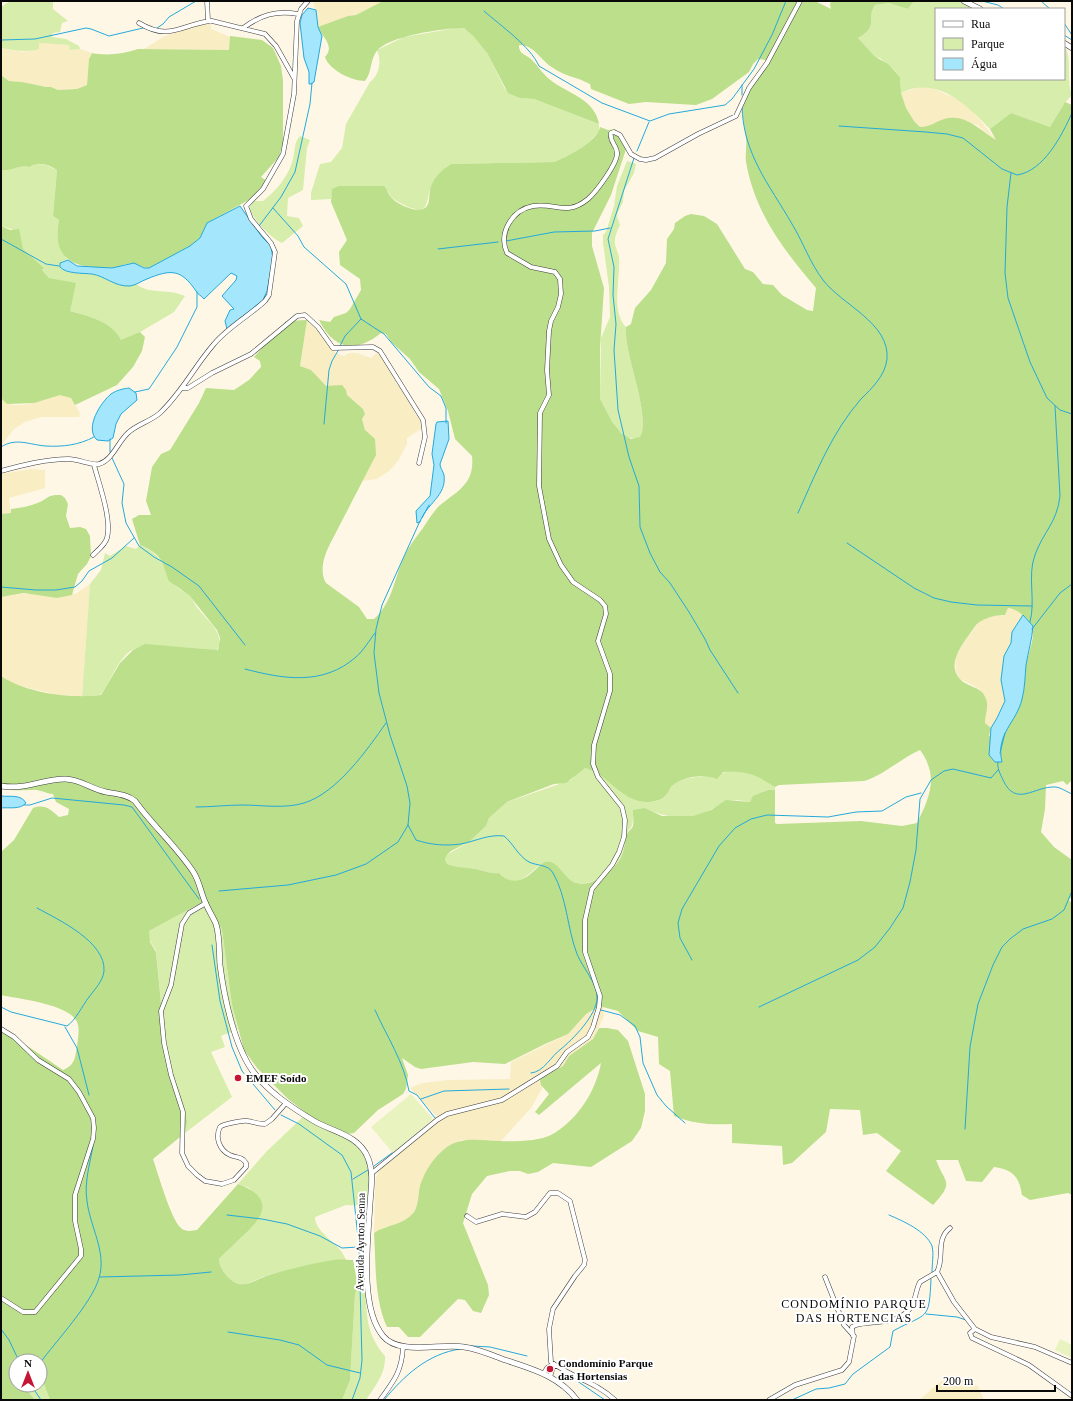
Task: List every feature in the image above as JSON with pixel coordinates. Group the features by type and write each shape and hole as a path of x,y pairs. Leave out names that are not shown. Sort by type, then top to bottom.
{"street":[{"path":"207,1 206,17 209,21"},
{"path":"1,472 33,463 66,459 77,459 94,465 99,464 108,458 128,432 155,417 183,388 214,344 257,308 269,295 276,252 271,243 251,219 246,206 263,188 283,154 292,109 295,80 295,33 298,14 308,1"},
{"path":"1,786 22,788 55,780 74,779 101,791 131,798 190,868 198,881 216,925 224,990 242,1052 258,1078 286,1103 316,1122 355,1141 365,1152 372,1173 437,1120 456,1110 492,1104 507,1098 556,1066 567,1052 588,1037 595,1022 600,996 585,952 585,920 592,889 616,859 622,845 625,830 625,820 622,807 598,777 593,764 594,745 610,691 610,674 598,641 606,614 604,606 600,600 573,582 561,565 549,539 539,486 540,413 549,395 547,370 549,331 551,321 560,301 560,279 555,272 531,267 508,253 504,240 506,226 512,219 531,206 539,205 564,209 580,205 588,199 601,184 616,157 617,152 610,138 611,133 614,132 620,135 631,154 640,159 646,160 655,158 698,134 736,116 749,88 767,63 800,1"},
{"path":"964,1 978,8"},
{"path":"243,28 269,13 285,12 298,14"},
{"path":"139,23 154,31 166,32 209,21 265,34 271,39 295,80"},
{"path":"183,388 188,388 212,373 251,354 297,316 305,315 318,327 333,348 342,349 373,347 380,351 423,420 426,438 419,463"},
{"path":"93,555 105,541 108,532 105,509 94,465"},
{"path":"206,903 193,910 183,919 171,985 161,1015 169,1067 183,1112 182,1153 188,1166 196,1175 209,1182 226,1183 234,1180 246,1167 246,1163 241,1157 229,1154 220,1147 218,1140 220,1127 226,1123 236,1124 245,1121 265,1124 272,1119 286,1103"},
{"path":"1,1028 14,1037 38,1060 69,1079 91,1114 94,1128 90,1150 75,1195 75,1221 81,1256 35,1312 23,1312 1,1298"},
{"name":"Avenida Ayrton Senna","path":"372,1173 368,1233 368,1278 370,1299 374,1316 381,1333 389,1342 403,1347 465,1347 544,1373 569,1389 577,1400"},
{"path":"467,1216 476,1222 502,1214 526,1217 535,1212 550,1193 558,1193 570,1201 585,1260 584,1265 574,1276 553,1309 549,1329 551,1362 593,1383 615,1400"},
{"path":"769,1400 795,1385 842,1370 849,1362 854,1336 852,1327 856,1325 886,1322 904,1315 912,1307 920,1282 937,1272 940,1262 942,1239 950,1228"},
{"path":"937,1272 954,1302 975,1329 991,1337 1035,1347 1072,1363"},
{"path":"825,1278 844,1325 854,1336"},
{"path":"975,1329 970,1333 972,1338 1029,1366 1072,1396"},
{"path":"380,1400 397,1376 402,1362 403,1347"},
{"path":"544,1373 547,1368 554,1364"},
{"path":"550,1377 554,1364"}],"shaded area":[{"path":"313,1 383,1 356,15 348,16 318,28"},
{"path":"211,24 211,29 230,37 229,50 144,49 165,36 200,25"},
{"path":"39,43 69,45 70,50 80,49 92,53 89,59 87,85 77,89 58,90 51,87 9,81 1,75 1,48 23,52 39,49"},
{"path":"920,87 930,87 959,100 972,110 996,140 977,125 957,118 944,119 927,127 920,127 914,121 906,108 901,93"},
{"path":"307,320 328,339 335,353 344,356 349,353 357,353 371,358 379,351 395,377 396,383 405,392 415,414 423,421 424,427 407,438 407,444 398,461 389,471 377,479 362,481 365,475 365,430 362,419 365,414 363,409 347,395 323,385 311,370 300,366"},
{"path":"56,395 64,395 71,398 80,413 79,417 41,417 25,422 14,429 1,446 1,398 12,405 22,405 34,403"},
{"path":"30,469 45,470 45,488 9,498 11,513 1,514 1,474"},
{"path":"90,584 82,697 58,695 16,685 1,676 1,597 30,593 57,598 77,593"},
{"path":"1008,608 1014,609 1023,615 1012,632 1011,643 1004,656 1001,680 1005,701 991,728 985,723 986,698 978,688 960,679 956,672 955,658 962,645 980,621 994,616 1005,615"},
{"path":"599,1005 603,1006 604,1016 593,1039 569,1056 563,1066 544,1076 541,1085 543,1087 531,1108 501,1141 461,1140 439,1153 421,1185 418,1203 413,1214 399,1224 385,1227 374,1233 375,1192 378,1172 387,1161 439,1119 410,1088 422,1083 448,1080 510,1079 511,1062 568,1034 586,1013"},
{"path":"950,1378 967,1381 978,1386 984,1400 919,1400 940,1382"}],"green space":[{"path":"10,1 53,1 53,9 68,21 62,23 60,32 53,33 52,37 66,39 79,46 80,49 70,50 69,45 39,43 39,49 29,51 1,48 1,7"},
{"path":"383,1 815,1 831,9 831,1 914,1 908,9 889,3 875,5 872,10 869,30 858,38 874,56 888,64 900,77 901,93 906,108 914,121 920,127 930,125 944,119 959,118 972,124 996,140 990,129 1011,113 1050,127 1065,102 1072,105 1072,780 1067,785 1063,781 1046,785 1045,809 1041,832 1054,847 1072,860 1072,896 1069,900 1072,904 1072,1195 1068,1193 1030,1200 1022,1195 1019,1183 1014,1175 1006,1170 994,1167 982,1182 966,1181 958,1160 936,1160 945,1178 946,1187 933,1205 886,1171 901,1151 877,1133 863,1135 860,1110 830,1109 826,1132 792,1163 783,1165 782,1146 732,1143 732,1124 703,1123 689,1121 674,1116 670,1071 659,1064 658,1037 638,1031 618,1011 599,1006 586,1014 568,1034 505,1064 473,1062 421,1069 415,1067 402,1058 408,1075 406,1089 403,1094 378,1110 354,1133 347,1134 314,1119 288,1099 257,1068 244,1050 232,1005 222,930 209,906 199,904 149,931 150,942 156,952 166,1055 185,1109 187,1122 185,1133 153,1159 173,1216 184,1230 197,1230 238,1184 254,1192 261,1201 262,1211 257,1221 249,1231 219,1259 219,1263 223,1271 232,1281 239,1284 246,1284 266,1276 300,1267 336,1260 353,1260 358,1286 355,1294 350,1380 342,1400 50,1400 47,1393 48,1353 8,1353 8,1393 29,1393 35,1400 1,1400 1,1032 20,1041 63,1070 70,1066 74,1061 79,1030 77,1022 72,1016 64,1011 43,1003 1,995 1,852 14,840 33,808 47,808 59,817 68,815 69,809 56,802 53,794 35,790 12,790 1,786 1,676 11,682 36,691 76,696 101,695 120,663 133,650 145,644 218,650 220,638 217,630 189,595 169,581 157,555 140,545 132,519 139,515 151,515 146,501 152,467 161,454 170,450 199,403 206,388 234,390 249,380 261,367 260,361 254,357 286,321 307,320 300,366 311,370 326,386 342,385 346,390 347,395 363,409 365,414 362,419 365,430 375,439 376,455 328,549 323,564 323,574 326,583 359,607 367,619 374,619 385,606 405,555 412,543 439,506 463,486 471,474 472,456 455,439 448,411 439,389 419,372 410,359 391,342 386,334 381,333 362,344 354,346 346,345 331,337 319,320 330,322 334,317 346,313 361,290 360,279 340,265 339,252 347,240 331,202 332,189 339,186 384,186 390,196 403,206 419,210 424,209 428,204 431,186 435,179 440,172 451,164 554,162 588,143 594,138 600,127 608,130 615,129 627,146 611,195 592,233 592,246 604,288 600,348 600,399 612,422 621,433 631,439 640,437 643,419 639,394 627,346 626,327 631,324 635,308 651,290 666,263 667,239 674,229 675,223 691,214 704,216 717,224 745,269 753,272 763,284 773,285 782,295 807,310 813,311 816,288 792,259 763,214 750,180 746,162 743,102 746,94 766,60 758,59 753,64 749,72 712,99 696,105 646,102 629,104 591,89 590,84 580,79 555,70 532,49 524,45 519,45 521,52 532,60 550,80 587,103 597,116 599,124 534,99 520,98 508,93 487,53 474,37 464,28 430,31 403,37 391,42 382,46 376,52 369,74 365,81 348,77 336,70 327,62 325,57 329,49 327,42 318,27 348,16 356,15","holes":["1008,608 1013,609 1029,621 1033,633 1026,665 1023,695 1017,711 1003,738 1001,745 1002,761 989,735 991,728 985,723 987,705 986,699 978,689 960,679 956,673 955,661 967,637 977,624 990,617 1005,615","920,750 926,760 931,778 929,795 917,823 902,826 861,821 777,824 775,823 775,790 768,790 753,796 750,802 726,800 711,810 693,816 662,816 645,808 633,810 633,826 625,838 623,852 618,862 603,876 583,884 572,881 558,867 550,862 542,863 531,874 522,879 513,881 508,880 499,873 490,873 447,864 445,859 451,851 470,841 486,826 489,818 507,802 554,784 566,783 585,768 600,775 629,797 638,801 650,802 661,799 666,795 672,786 678,782 701,776 717,779 723,772 751,774 775,787 779,785 864,781 878,775"]},
{"path":"914,1 959,1 977,8 935,8 935,80 1065,80 1065,47 1067,50 1069,62 1069,82 1072,95 1063,105 1050,127 1011,113 990,129 961,102 939,90 914,88 901,93 900,77 880,58 874,57 858,38 869,30 872,10 875,5 889,3 908,9"},
{"path":"464,28 474,37 487,53 505,89 520,98 534,99 599,124 599,131 579,150 554,162 451,164 442,170 435,178 426,206 419,210 413,209 397,201 389,194 388,191 331,195 331,199 311,200 311,193 320,164 331,162 342,148 346,124 370,82 376,76 379,68 379,54 377,50 404,37"},
{"path":"230,36 262,40 273,48 281,66 283,80 283,142 279,157 261,177 267,181 254,197 207,223 200,238 190,246 149,268 136,264 126,264 113,268 97,268 73,262 67,258 62,253 59,246 59,220 53,216 57,170 47,165 36,164 29,167 22,166 9,170 1,170 1,75 9,81 51,87 58,90 77,89 87,85 89,59 92,53 115,54 138,49 229,50"},
{"path":"300,136 310,140 307,148 303,190 288,198 287,216 299,218 303,226 282,243 262,227 253,216 250,206 254,201 263,201 273,193 281,183 291,165 296,144"},
{"path":"627,161 636,164 634,173 624,191 623,202 617,216 620,225 615,242 619,257 617,303 621,320 626,327 627,344 639,394 643,420 640,438 626,436 620,432 610,420 600,399 601,338 610,317 609,287 603,235 606,232 614,206 617,186"},
{"path":"34,163 46,165 57,170 53,216 59,220 59,242 62,251 68,260 62,261 65,270 93,274 121,285 136,284 153,291 172,292 185,296 174,312 130,338 121,340 105,324 85,315 70,311 68,282 49,278 42,270 44,268 23,249 20,238 14,230 1,226 1,170 9,170 22,166 29,167"},
{"path":"1,226 10,230 19,229 23,249 44,268 42,270 49,278 76,283 70,311 106,324 121,340 140,332 145,337 142,351 133,367 117,385 75,405 71,398 60,395 34,403 7,404 1,398"},
{"path":"55,495 61,495 65,498 68,504 66,516 70,528 80,527 86,529 90,536 91,556 87,564 78,574 72,595 57,598 24,593 1,597 1,514 11,513 11,509 33,505"},
{"path":"140,545 160,559 171,581 178,588 188,594 198,609 212,624 218,634 219,639 217,650 149,646 132,650 122,659 100,695 82,697 90,584 101,570 105,553 110,556 126,546 136,549"},
{"path":"585,768 600,775 629,797 646,802 658,801 664,796 671,786 687,778 713,776 728,772 742,771 753,773 760,776 775,787 775,790 768,790 754,796 750,802 741,800 728,801 708,811 686,817 672,817 645,808 633,817 632,826 627,833 623,851 617,863 606,874 585,883 578,883 570,880 544,862 523,879 517,881 506,879 499,873 490,873 447,864 445,859 447,855 470,841 486,826 489,818 507,802 571,780 579,771"},
{"path":"199,904 209,906 222,930 232,1005 238,1029 221,1036 225,1047 211,1052 232,1097 185,1133 187,1122 185,1109 166,1055 156,950 150,941 149,931"},
{"path":"599,1028 618,1030 628,1041 645,1094 645,1111 641,1128 632,1141 591,1167 553,1163 538,1172 528,1174 520,1171 510,1171 487,1176 472,1194 463,1223 488,1285 489,1295 481,1313 473,1311 465,1300 458,1299 420,1337 408,1337 399,1327 387,1327 378,1293 374,1233 410,1217 416,1209 418,1203 420,1186 424,1175 434,1159 447,1147 466,1140 526,1141 540,1139 551,1135 569,1122 590,1094 595,1084 601,1063 539,1115 535,1112 549,1094 541,1085 540,1079 563,1066 569,1056 593,1039"},
{"path":"411,1094 433,1119 393,1153 371,1127"},
{"path":"307,1113 314,1119 350,1134 370,1159 372,1206 346,1205 315,1217 319,1228 339,1248 346,1260 273,1274 245,1284 239,1284 228,1277 223,1271 219,1263 219,1259 252,1227 261,1211 262,1202 249,1188 238,1184 267,1151"},
{"path":"356,1276 362,1276 366,1281 366,1302 370,1330 378,1347 385,1356 385,1362 379,1380 366,1400 342,1400 350,1380 355,1294 358,1286"},
{"path":"1060,1339 1072,1345 1072,1358 1055,1350"},
{"path":"29,1393 47,1393 50,1400 35,1400"}],"water":[{"path":"308,8 316,10 318,27 322,36 314,82 311,84 309,84 309,72 304,58 300,23 302,15"},
{"path":"240,206 262,237 271,246 273,259 267,291 263,300 227,329 225,321 230,310 234,309 222,296 236,280 237,276 231,273 204,299 185,278 175,273 155,276 135,285 125,286 97,275 70,272 60,267 60,263 68,260 77,266 112,268 134,263 144,268 149,268 190,246 200,238 207,223"},
{"path":"129,388 136,393 137,400 121,414 116,424 113,438 108,441 97,440 93,435 92,429 95,416 99,409 111,394"},
{"path":"448,421 449,439 440,464 444,475 442,489 420,522 417,523 416,511 430,496 434,465 432,454 436,424 437,422"},
{"path":"1023,615 1033,626 1026,665 1023,695 1016,715 1001,744 1002,762 995,762 989,755 991,728 1005,701 1001,680 1004,656 1011,643 1012,632"},
{"path":"1,796 15,796 21,798 26,803 21,807 1,808"}],"waterway":[{"path":"157,28 169,17 196,1"},
{"path":"484,11 522,44 529,51 539,66 602,103 650,121 669,114 725,105 732,99 754,69 772,35 786,1"},
{"path":"982,1 998,5 1002,8"},
{"path":"1041,1 1049,8"},
{"path":"1065,24 1072,35"},
{"path":"1,40 35,39 86,28 109,36 143,28"},
{"path":"1065,36 1072,40"},
{"path":"259,226 281,197 295,172 310,104 312,83"},
{"path":"742,85 742,95"},
{"path":"742,106 743,123 752,154 766,182 796,231 814,267 831,289 873,325 881,335 886,346 887,359 884,371 841,425 825,453 798,513"},
{"path":"839,126 947,134 963,138 1002,169 1017,175 1036,167 1044,159 1051,151 1072,113"},
{"path":"637,151 649,122"},
{"path":"634,158 608,239 614,267 613,295 616,324 614,350 618,410 629,457 639,486 640,527 650,553 660,572 670,583 689,612 710,650 738,693"},
{"path":"1011,173 1007,207 1005,273 1008,298 1030,362 1047,398 1060,410 1072,414"},
{"path":"273,208 298,236 304,247 346,284 361,319 384,334 429,387 441,396 446,408 446,423"},
{"path":"506,241 554,232 595,231 610,228"},
{"path":"1,239 46,264 59,266"},
{"path":"438,249 498,242"},
{"path":"135,392 149,389 177,347 197,307 197,292"},
{"path":"340,346 345,336 361,319"},
{"path":"324,424 329,370 339,349"},
{"path":"1030,622 1032,614 1031,580 1033,563 1038,547 1056,513 1060,496 1055,406"},
{"path":"1,447 12,442 23,442 46,446 65,446 77,444 94,437"},
{"path":"110,439 110,452"},
{"path":"112,458 124,484 122,503 126,523 139,546 199,586 245,645"},
{"path":"422,518 429,505"},
{"path":"219,891 288,885 336,875 366,864 398,842 408,825 410,803 407,786 390,735 379,693 374,653 376,629 382,605 420,521"},
{"path":"1,587 36,590 56,590 75,587 82,581 89,571 112,558 134,538"},
{"path":"847,543 914,588 934,598 951,602 977,605 1032,606"},
{"path":"1032,629 1060,593 1072,584"},
{"path":"245,669 259,673 302,678 330,673 356,657 364,649 375,633"},
{"path":"196,807 242,805 289,806 304,803 316,798 328,790 350,769 386,723"},
{"path":"1000,753 1005,733"},
{"path":"998,762 998,769 1003,780 1008,788 1014,793 1026,794 1055,787 1072,794"},
{"path":"759,1007 858,960 875,947 890,928 903,908 916,850 920,799 931,780 944,771 953,769 991,778 998,770"},
{"path":"692,960 680,938 678,923 682,909 719,846 735,828 751,819 767,815 828,817 856,812 882,811 906,797 921,793"},
{"path":"24,805 30,805 52,798 132,807 199,899"},
{"path":"408,825 416,840 438,845 461,844 488,837 504,836 529,862 551,870 558,882 577,954 595,987 597,998 593,1012 578,1033 557,1052 544,1067 531,1073"},
{"path":"965,1129 970,1047 978,1004 993,965 1002,947 1010,939 1023,929 1052,919 1064,910 1072,891"},
{"path":"1,1007 11,1012 67,1026 76,1017 102,978 104,971 103,960 89,941 80,933 37,908"},
{"path":"212,945 220,1001 232,1047 242,1071 275,1110"},
{"path":"375,1010 399,1060 407,1080 409,1091 417,1095 435,1118"},
{"path":"601,1010 620,1015 635,1026 640,1037 643,1063 657,1095 666,1106 685,1123"},
{"path":"65,1027 77,1048 89,1095"},
{"path":"421,1099 444,1091 509,1089"},
{"path":"281,1115 299,1124 342,1155 351,1172 359,1247 362,1360 360,1378 352,1400"},
{"path":"48,1353 89,1299 99,1278 101,1268 100,1249 89,1211 86,1194 93,1146"},
{"path":"374,1166 392,1153"},
{"path":"353,1179 368,1170"},
{"path":"227,1215 262,1219 287,1224 320,1236 342,1248 359,1247"},
{"path":"889,1215 914,1227 929,1241 933,1249 932,1272"},
{"path":"100,1277 180,1275 211,1272"},
{"path":"792,1400 816,1389 829,1388 845,1384 853,1374 890,1347 893,1331 920,1318 924,1314 929,1303 931,1279"},
{"path":"926,1314 957,1317 966,1320"},
{"path":"1,1329 9,1340 15,1353"},
{"path":"228,1332 280,1340 299,1345 327,1365 360,1373"},
{"path":"472,1346 490,1347 527,1356"},
{"path":"384,1400 417,1367 437,1356 460,1349"},
{"path":"564,1372 605,1400"},
{"path":"36,1393 41,1400"}],"place":[{"name":"EMEF Soído","path":"238,1078"},
{"name":"Condomínio Parque das Hortensias","path":"550,1369"}],"district":[{"name":"CONDOMÍNIO PARQUE DAS HORTENCIAS","path":"854,1311"}]}
